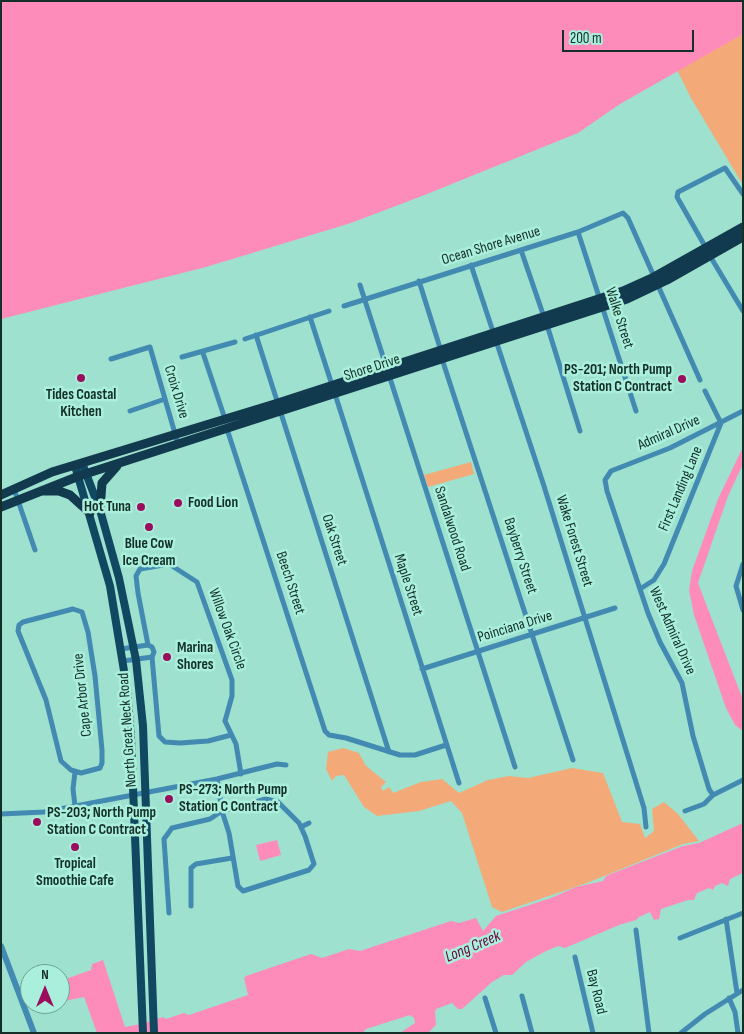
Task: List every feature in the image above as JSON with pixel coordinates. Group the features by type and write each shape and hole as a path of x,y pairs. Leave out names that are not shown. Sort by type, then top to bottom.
{"highway":[{"name":"Shore Drive","path":"708,252 743,227"},
{"name":"Shore Drive","path":"1,507 31,493 178,444 226,424 601,303 656,281 708,252 743,237"},
{"name":"Shore Drive","path":"1,495 13,488 79,464 176,434 226,424"},
{"path":"100,510 100,490 105,478 114,468 127,460"},
{"path":"31,493 46,491 64,492 76,498 90,514"}],"main road":[{"name":"North Great Neck Road","path":"79,464 100,510 119,578 136,660 143,726 154,1033"},
{"name":"North Great Neck Road","path":"83,475 90,514 110,586 129,710 143,1033"}],"street":[{"path":"743,194 729,171 723,168 678,192 677,197 743,312"},
{"name":"Ocean Shore Avenue","path":"344,306 578,232 623,213 628,218 656,281"},
{"name":"Walke Street","path":"578,232 636,411"},
{"path":"521,250 580,431"},
{"name":"Wake Forest Street","path":"471,265 543,483 644,808 646,827"},
{"name":"Bayberry Street","path":"419,281 573,760"},
{"path":"656,281 700,380"},
{"path":"360,285 365,299"},
{"name":"Sandalwood Road","path":"365,299 515,767"},
{"path":"245,338 329,311"},
{"name":"Maple Street","path":"310,317 446,745 460,783"},
{"name":"Oak Street","path":"256,335 389,752"},
{"path":"182,357 203,353 235,342"},
{"name":"Croix Drive","path":"111,359 150,347 178,444"},
{"name":"Beech Street","path":"203,353 327,733 389,752"},
{"path":"705,391 721,423"},
{"path":"130,411 165,399"},
{"name":"Admiral Drive","path":"606,477 611,471 670,448 743,412"},
{"name":"First Landing Lane","path":"640,589 654,580 664,564 721,423"},
{"name":"West Admiral Drive","path":"606,477 607,491 640,589 660,642 682,683 693,736 709,789 713,795"},
{"path":"13,488 35,550"},
{"name":"Willow Oak Circle","path":"231,735 186,743 165,742 160,739 152,658 154,649 148,645 136,573 140,569 169,564 196,582 211,626 226,658 233,684 226,721 236,744 241,774"},
{"path":"743,564 736,586 743,610"},
{"name":"Poinciana Drive","path":"422,669 615,608"},
{"name":"Cape Arbor Drive","path":"73,609 82,612 88,632 95,676 102,763 100,768 94,771 75,772 67,768 61,760 46,700 18,632 19,626 23,622 73,609"},
{"path":"121,649 148,645"},
{"path":"123,661 152,658"},
{"path":"389,752 400,755 412,755 446,745"},
{"path":"1,814 44,812 217,779 277,764 286,765"},
{"path":"75,772 73,789 75,806"},
{"path":"169,913 163,844 166,835 176,826 210,819 222,811 270,799 281,804 301,827 314,862 309,870 243,891 238,886 229,833 222,811 217,779"},
{"path":"685,811 704,804 713,795 743,780"},
{"path":"301,827 309,823"},
{"path":"191,906 189,873 191,868 196,864 232,858"},
{"path":"680,938 743,913"},
{"path":"726,919 737,993"},
{"path":"636,930 649,1033"},
{"path":"1,946 34,1033"},
{"name":"Bay Road","path":"575,958 593,1033"},
{"path":"681,1033 743,990"},
{"path":"522,996 532,1033"},
{"path":"485,998 496,1033"},
{"path":"729,998 735,1012 738,1033"}],"shaded area":[{"path":"743,34 743,185 691,98 677,70"},
{"path":"471,462 474,474 428,487 424,475"},
{"path":"343,748 359,753 366,766 386,782 381,787 383,791 389,787 393,793 421,782 442,779 459,793 488,780 509,776 528,778 572,768 603,773 622,822 640,824 645,838 654,831 652,809 664,802 678,814 699,841 683,844 587,883 502,912 492,907 462,813 451,801 419,811 377,816 364,807 344,775 336,776 332,781 326,769 328,752"}],"water":[{"path":"1,1 743,1 743,34 620,104 578,133 422,196 351,223 206,267 1,319"},
{"path":"743,447 743,464 728,496 698,583 743,700 743,731 735,725 726,708 694,615 689,590 692,571 718,499"},
{"name":"Long Creek","path":"743,823 743,873 730,879 728,886 722,883 715,886 713,890 709,888 697,893 694,900 688,900 661,909 659,919 654,920 650,912 636,920 619,925 565,948 558,946 546,951 526,962 512,975 504,975 492,982 462,1009 458,1009 452,1003 436,1009 436,1025 428,1033 400,1033 415,1023 414,1018 410,1015 366,1029 363,1033 97,1033 84,997 70,1000 70,977 91,970 92,964 103,960 125,1027 163,1017 166,1019 184,1013 189,1015 248,995 244,978 246,976 311,954 322,958 349,949 360,951 451,921 459,923 476,918 483,931 496,916 551,898 576,887 603,881 606,876 683,846 699,843"},
{"path":"277,840 281,855 260,861 256,845"}],"place":[{"name":"Tides Coastal Kitchen","path":"81,378"},
{"name":"PS-201; North Pump Station C Contract","path":"682,379"},
{"name":"Food Lion","path":"178,503"},
{"name":"Hot Tuna","path":"141,507"},
{"name":"Blue Cow Ice Cream","path":"149,527"},
{"name":"Marina Shores","path":"167,657"},
{"name":"PS-273; North Pump Station C Contract","path":"169,799"},
{"name":"PS-203; North Pump Station C Contract","path":"37,822"},
{"name":"Tropical Smoothie Cafe","path":"75,847"}]}
